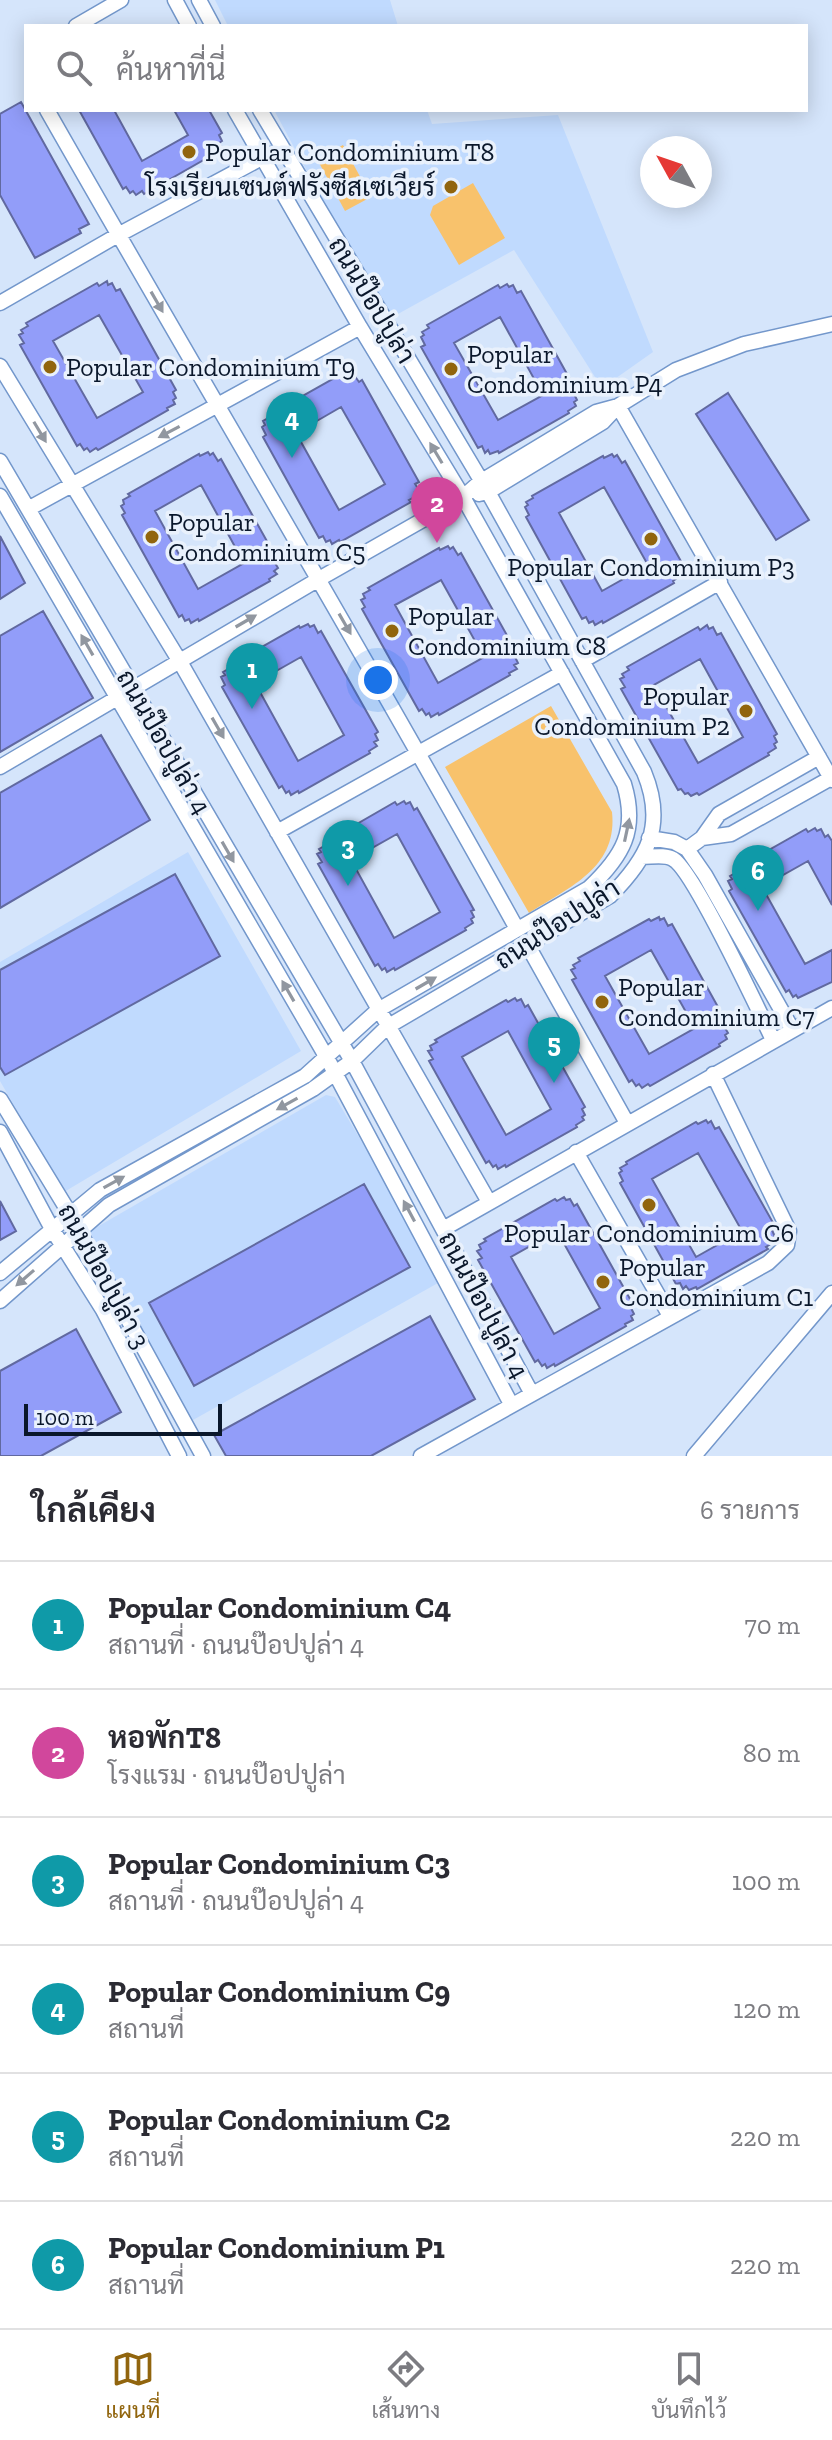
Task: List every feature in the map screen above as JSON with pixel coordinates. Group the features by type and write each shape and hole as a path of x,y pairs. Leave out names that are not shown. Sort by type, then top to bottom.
{"street":[{"path":"79,24 121,0"},
{"path":"175,0 188,24"},
{"path":"199,0 212,24"},
{"path":"48,112 421,754 517,929"},
{"name":"ถนนป๊อปปูล่า","path":"0,1273 100,1190 305,1076 378,1010 589,888 605,873 624,845 630,821 631,806 624,784 463,497 360,327 236,112"},
{"name":"ถนนป๊อปปูล่า","path":"0,1301 109,1205 313,1089 352,1061 387,1027 610,896 630,876 642,857 654,819 653,794 644,772 484,487 261,112"},
{"path":"0,303 280,147"},
{"path":"0,767 319,579 484,487 596,412 618,406 676,370 744,344 832,324"},
{"path":"28,509 360,327"},
{"path":"0,366 179,660 489,1202"},
{"path":"618,406 832,779 731,834 702,838"},
{"name":"ถนนป๊อปปูล่า 4","path":"0,461 352,1061 532,1394 511,1404 327,1058 0,496"},
{"path":"582,661 720,582"},
{"path":"277,832 562,673"},
{"path":"687,849 702,838 719,814 819,757"},
{"path":"192,825 207,816"},
{"path":"649,838 674,842 687,849 705,875 792,1029"},
{"path":"642,857 665,856 682,866 773,1040"},
{"path":"528,946 627,1123"},
{"path":"443,1229 832,1008"},
{"path":"532,1394 768,1263 787,1245 789,1231 713,1074"},
{"name":"ถนนป๊อปปูล่า 3","path":"0,1099 70,1214 203,1456"},
{"name":"ถนนป๊อปปูล่า 3","path":"0,1132 52,1229 103,1310 179,1456"},
{"path":"576,1152 670,1316"},
{"path":"446,1279 463,1269"},
{"path":"694,1456 832,1293"},
{"path":"103,1310 118,1301"},
{"path":"421,1456 511,1404"},
{"path":"162,1423 186,1424"}],"shaded area":[{"path":"215,0 390,0 397,24 227,24"},
{"name":"โรงเรียนเซนต์ฟรังซีสเซเวียร์","path":"275,112 428,112 432,124 558,115 653,352 602,388 514,250 387,320"},
{"path":"343,145 371,197 345,211 317,159"},
{"path":"473,183 505,238 459,265 430,215 433,206"},
{"path":"551,706 612,812 612,831 607,848 588,874 529,913 445,767"},
{"path":"188,852 301,1051 64,1192 0,1081 0,962"},
{"path":"326,1095 335,1097 368,1152 438,1283 193,1420 89,1241 90,1231"}],"building":[{"path":"21,102 89,224 79,229 81,233 35,258 0,195 0,114"},
{"name":"Popular Condominium T8","path":"80,112 115,112 142,161 188,135 175,112 210,112 222,133 219,135 221,147 213,151 214,154 144,194 142,191 136,195 126,187 123,189"},
{"name":"Popular Condominium T9","path":"107,281 116,291 120,289 176,390 173,392 176,398 173,400 175,404 168,410 90,452 80,444 77,446 20,345 24,343 19,335 28,326 26,323 97,283 99,286","holes":["99,315 143,392 97,418 53,341"]},
{"name":"Popular Condominium P4","path":"507,284 509,287 513,285 517,293 521,291 577,392 574,394 577,400 569,413 499,453 490,454 488,450 485,453 482,446 478,448 421,347 425,345 421,337 424,335 422,332 429,328 427,325 498,285 500,288","holes":["500,317 543,395 498,420 454,343"]},
{"path":"349,373 359,382 362,380 419,482 415,484 419,490 415,492 417,496 409,500 411,502 332,544 330,540 326,542 323,536 319,538 263,437 266,435 262,427 269,415","holes":["341,407 385,484 339,510 296,433"]},
{"path":"728,393 809,520 776,540 696,414"},
{"name":"Popular Condominium C5","path":"208,452 210,455 213,453 218,461 221,459 278,561 275,563 278,568 270,581 191,623 189,619 185,621 182,615 179,617 122,515 125,513 121,506 123,500 130,496 128,494","holes":["201,485 244,563 198,589 155,511"]},
{"name":"Popular Condominium P3","path":"612,454 614,457 617,455 622,463 625,461 682,563 678,564 682,571 678,572 680,576 674,583 595,625 593,621 589,623 586,617 582,619 526,517 529,515 525,507 532,496","holes":["604,487 648,565 602,591 559,513"]},
{"path":"0,536 25,583 0,599"},
{"name":"Popular Condominium C8","path":"448,546 450,549 453,547 458,555 461,553 518,655 515,657 518,663 514,665 517,669 510,675 431,717 422,709 419,711 362,609 365,607 361,600 365,598 363,594 370,590 368,588","holes":["441,580 484,657 438,683 395,605"]},
{"path":"43,611 93,698 0,752 0,636"},
{"path":"308,624 310,627 314,625 318,633 321,631 378,732 375,734 378,740 370,753 291,795 282,786 279,788 222,687 225,685 221,677 230,668 228,666","holes":["301,657 344,735 298,761 255,683"]},
{"name":"Popular Condominium P2","path":"707,625 709,629 713,627 717,635 721,633 777,734 774,736 777,742 769,755 699,795 691,796 678,790 621,689 625,687 620,679 629,670 627,667 698,627 700,630","holes":["700,659 743,737 698,763 654,685"]},
{"path":"101,735 150,820 0,908 0,793"},
{"path":"404,801 406,804 410,802 414,810 417,808 474,910 471,911 474,917 466,930 387,972 378,964 375,966 318,864 322,862 317,854 326,845 324,843 395,802 397,805","holes":["397,834 440,912 394,938 351,860"]},
{"path":"815,828 817,831 821,829 825,837 828,835 832,841 832,905 808,861 762,887 805,964 832,950 832,982 798,998 796,995 793,997 789,990 786,992 729,891 732,889 728,881 737,872 735,869 806,829 808,832"},
{"path":"175,874 220,956 5,1075 0,1067 0,970"},
{"name":"Popular Condominium C7","path":"659,917 660,920 664,918 668,926 672,924 728,1025 725,1028 728,1033 720,1046 642,1088 632,1080 629,1082 572,980 576,978 571,970 580,961 578,958 649,919","holes":["651,950 695,1028 649,1054 605,976"]},
{"path":"515,998 517,1001 521,999 525,1007 528,1005 585,1107 582,1109 585,1115 577,1127 498,1169 489,1161 486,1163 429,1061 433,1059 428,1051 432,1050 430,1046 437,1042 435,1040 506,1000","holes":["508,1031 551,1109 506,1135 462,1057"]},
{"name":"Popular Condominium C6","path":"706,1120 708,1123 711,1121 715,1129 719,1127 776,1228 772,1230 774,1242 766,1247 768,1249 697,1289 689,1290 686,1286 683,1289 680,1283 676,1284 620,1183 623,1181 619,1173 626,1162 696,1122","holes":["698,1153 742,1231 696,1257 652,1179"]},
{"path":"364,1184 410,1267 194,1386 149,1303"},
{"name":"Popular Condominium C1","path":"564,1197 570,1199 574,1206 577,1204 634,1306 631,1308 634,1314 631,1316 633,1320 626,1326 547,1368 538,1360 535,1362 478,1260 482,1258 477,1251 481,1249 479,1245 486,1241 484,1239 555,1199","holes":["557,1231 600,1308 554,1334 511,1257"]},
{"path":"0,1201 16,1231 0,1240"},
{"path":"430,1316 475,1399 371,1456 226,1456 214,1435"},
{"path":"76,1329 121,1412 41,1456 0,1456 0,1371"}],"place":[{"name":"Popular Condominium T8","path":"189,152"},
{"name":"โรงเรียนเซนต์ฟรังซีสเซเวียร์","path":"451,187"},
{"name":"Popular Condominium T9","path":"50,367"},
{"name":"Popular Condominium P4","path":"451,369"},
{"name":"Popular Condominium C9","path":"292,458"},
{"name":"Popular Condominium C5","path":"152,537"},
{"name":"Popular Condominium P3","path":"651,539"},
{"name":"หอพักT8","path":"437,543"},
{"name":"Popular Condominium C8","path":"392,631"},
{"name":"Popular Condominium C4","path":"252,709"},
{"name":"Popular Condominium P2","path":"746,711"},
{"name":"Popular Condominium C3","path":"348,886"},
{"name":"Popular Condominium P1","path":"758,911"},
{"name":"Popular Condominium C7","path":"602,1002"},
{"name":"Popular Condominium C2","path":"554,1083"},
{"name":"Popular Condominium C6","path":"649,1205"},
{"name":"Popular Condominium C1","path":"603,1282"}]}
